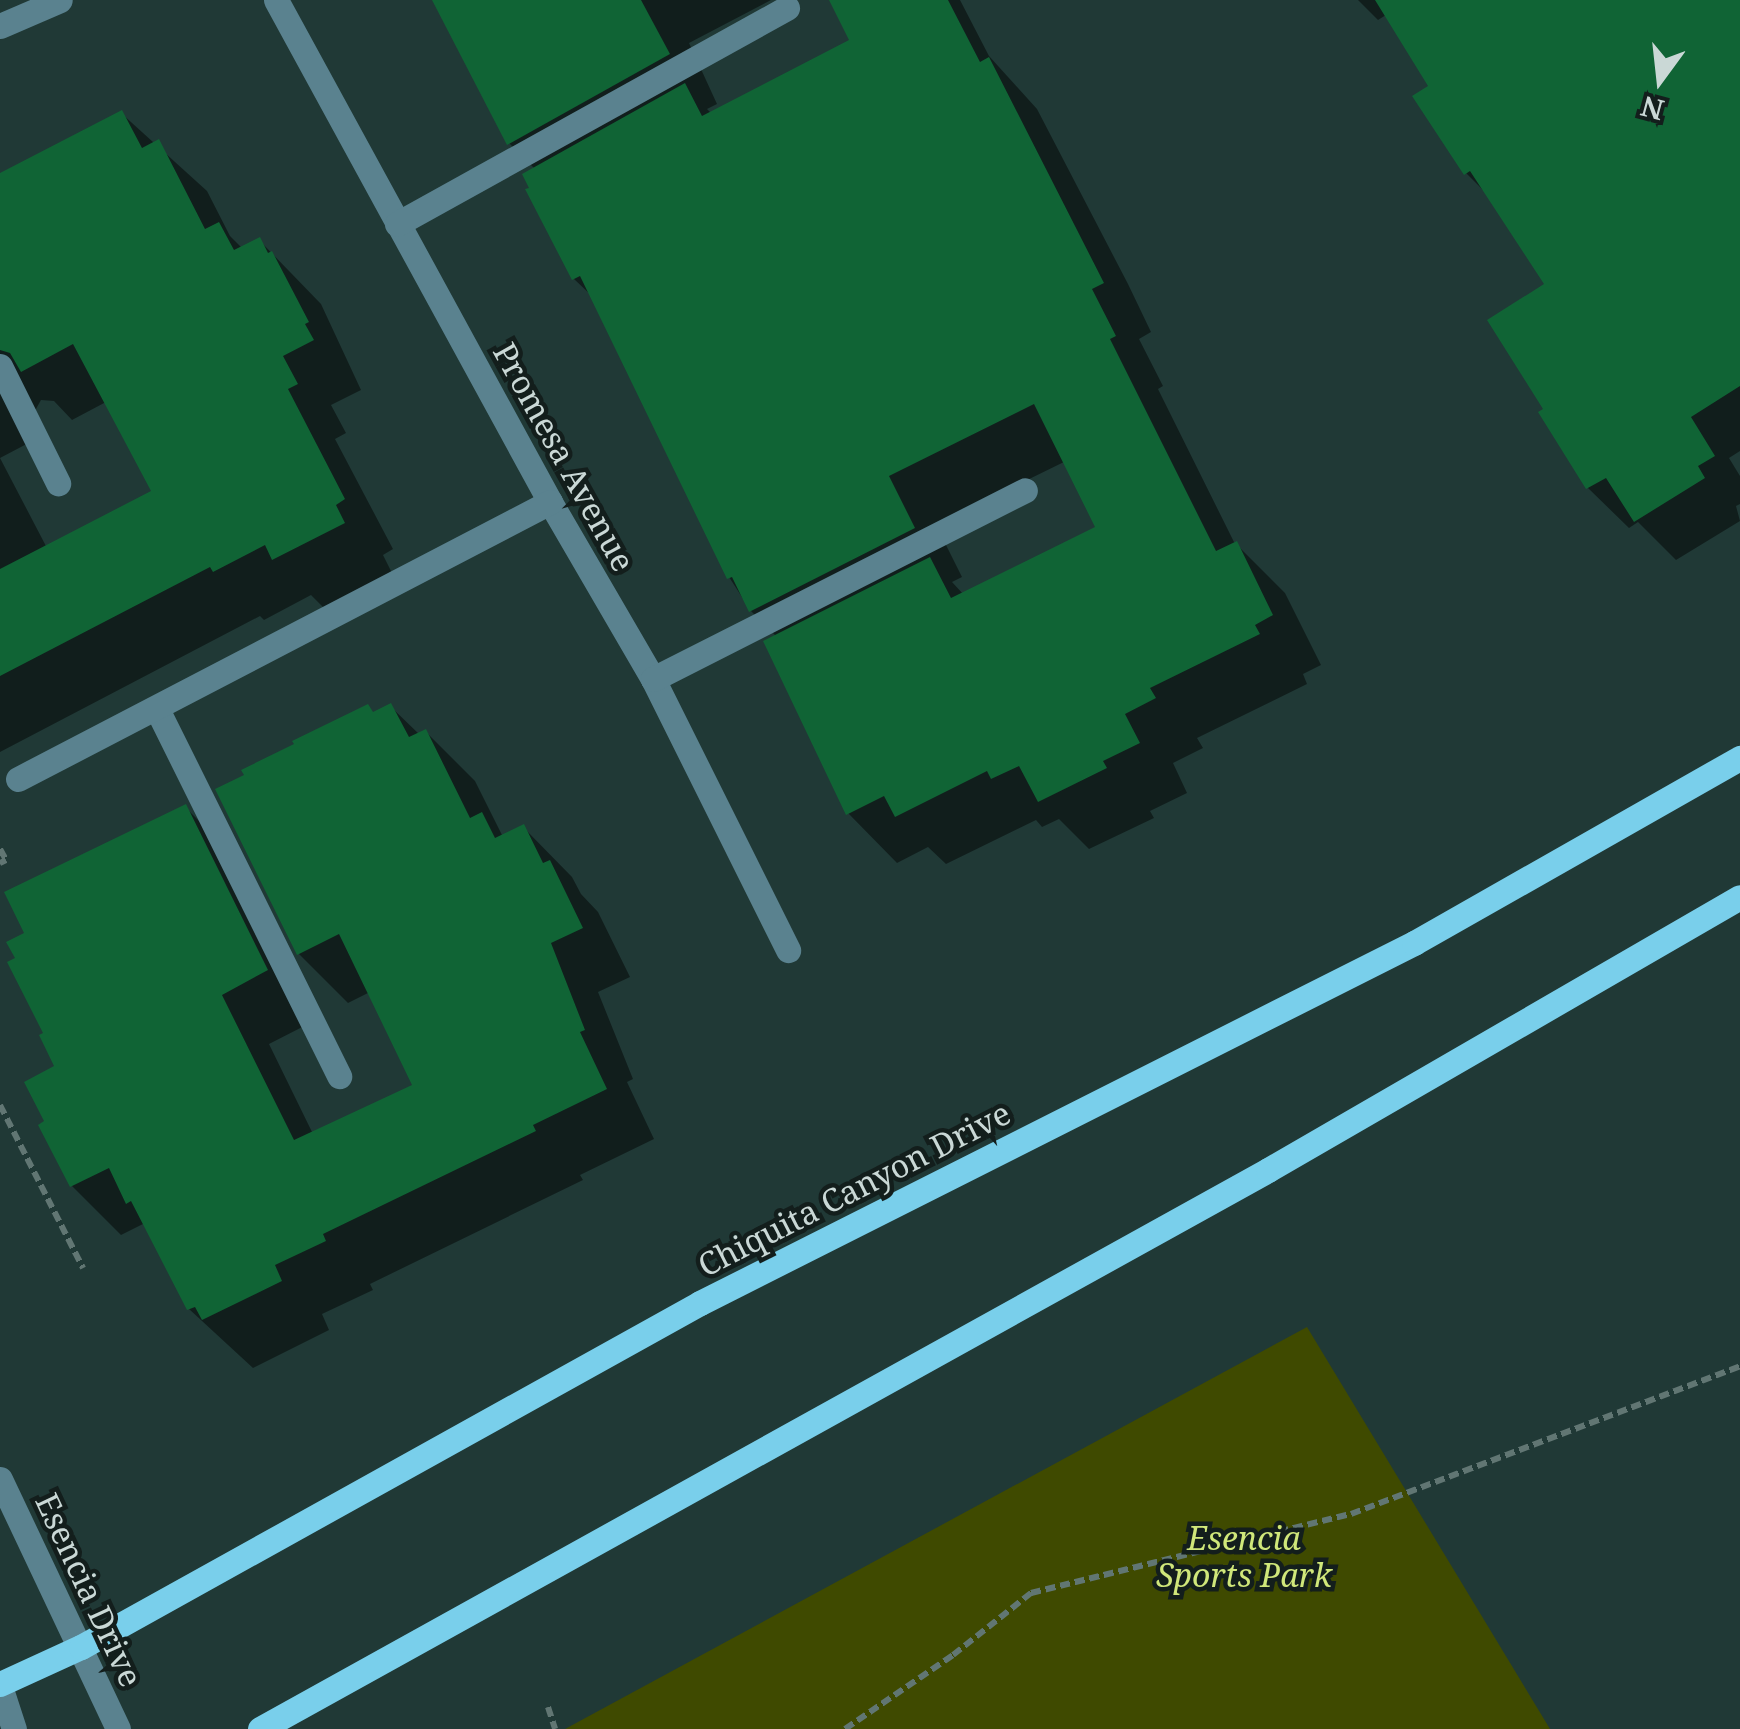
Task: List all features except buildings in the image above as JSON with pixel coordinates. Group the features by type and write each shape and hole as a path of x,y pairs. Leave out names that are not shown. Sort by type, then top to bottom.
{"main road":[{"name":"Chiquita Canyon Drive","path":"0,1685 82,1647 700,1303 1414,943 1740,758"},
{"path":"260,1729 1268,1170 1740,896"}],"street":[{"path":"0,26 60,0"},
{"name":"Promesa Avenue","path":"276,0 550,502 654,679 788,950"},
{"path":"396,224 787,8"},
{"path":"0,366 58,483"},
{"path":"654,679 1025,490"},
{"path":"18,779 550,502"},
{"path":"157,709 339,1076"},
{"name":"Esencia Drive","path":"0,1479 118,1729"},
{"path":"0,1685 14,1729"}],"path":[{"path":"0,850 6,860 0,863"},
{"path":"0,1105 82,1268"},
{"path":"845,1729 953,1655 1031,1593 1351,1514 1740,1366"},
{"path":"548,1707 555,1729"}],"green space":[{"name":"Esencia Sports Park","path":"1307,1327 1550,1729 565,1729"}]}
